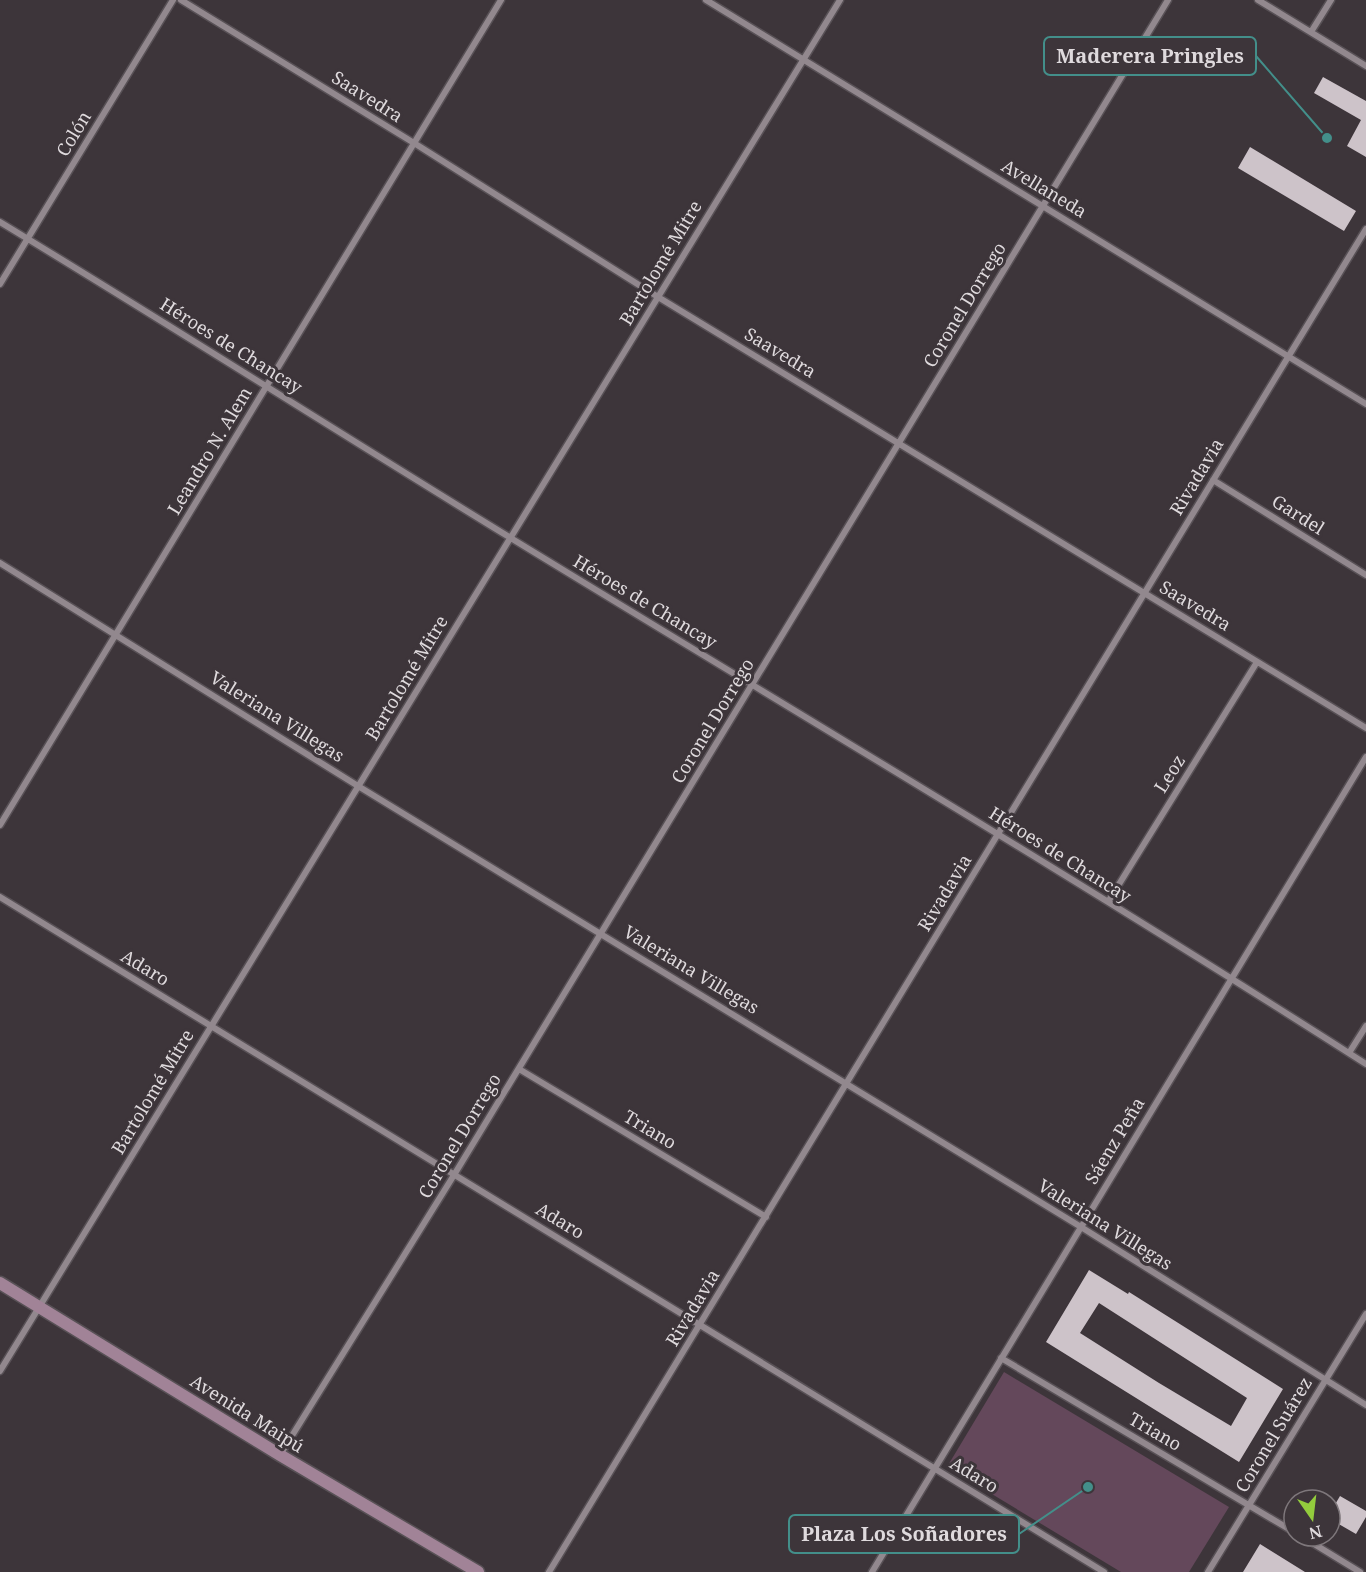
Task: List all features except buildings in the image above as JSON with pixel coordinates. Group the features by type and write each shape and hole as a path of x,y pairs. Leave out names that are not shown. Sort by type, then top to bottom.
{"main road":[{"name":"Avenida Maipú","path":"0,1283 280,1455 478,1572"}],"street":[{"name":"Colón","path":"0,284 173,0"},
{"name":"Saavedra","path":"181,0 658,297 1366,728"},
{"name":"Leandro N. Alem","path":"0,825 501,0"},
{"name":"Avellaneda","path":"706,0 1366,404"},
{"name":"Bartolomé Mitre","path":"0,1371 840,0"},
{"name":"Coronel Dorrego","path":"280,1455 519,1069 1168,0"},
{"path":"1258,0 1366,66"},
{"path":"1311,33 1331,0"},
{"name":"Héroes de Chancay","path":"0,222 267,385 510,538 1232,978 1366,1064"},
{"name":"Rivadavia","path":"549,1572 1366,229"},
{"name":"Gardel","path":"1213,480 1366,575"},
{"name":"Valeriana Villegas","path":"0,563 358,786 847,1083 1366,1405"},
{"name":"Leoz","path":"1108,902 1257,662"},
{"name":"Sáenz Peña","path":"872,1572 1366,757"},
{"name":"Adaro","path":"0,897 1104,1572"},
{"path":"1349,1053 1366,1026"},
{"name":"Triano","path":"519,1069 766,1217"},
{"name":"Coronel Suárez","path":"1208,1572 1366,1314"},
{"name":"Triano","path":"1001,1358 1282,1524"},
{"path":"1321,1548 1360,1572"}],"shaded area":[{"path":"1004,1372 1229,1507 1189,1572 1121,1572 947,1467"}],"place":[{"name":"Maderera Pringles","path":"1327,138"},
{"name":"Plaza Los Soñadores","path":"1088,1487"}]}
